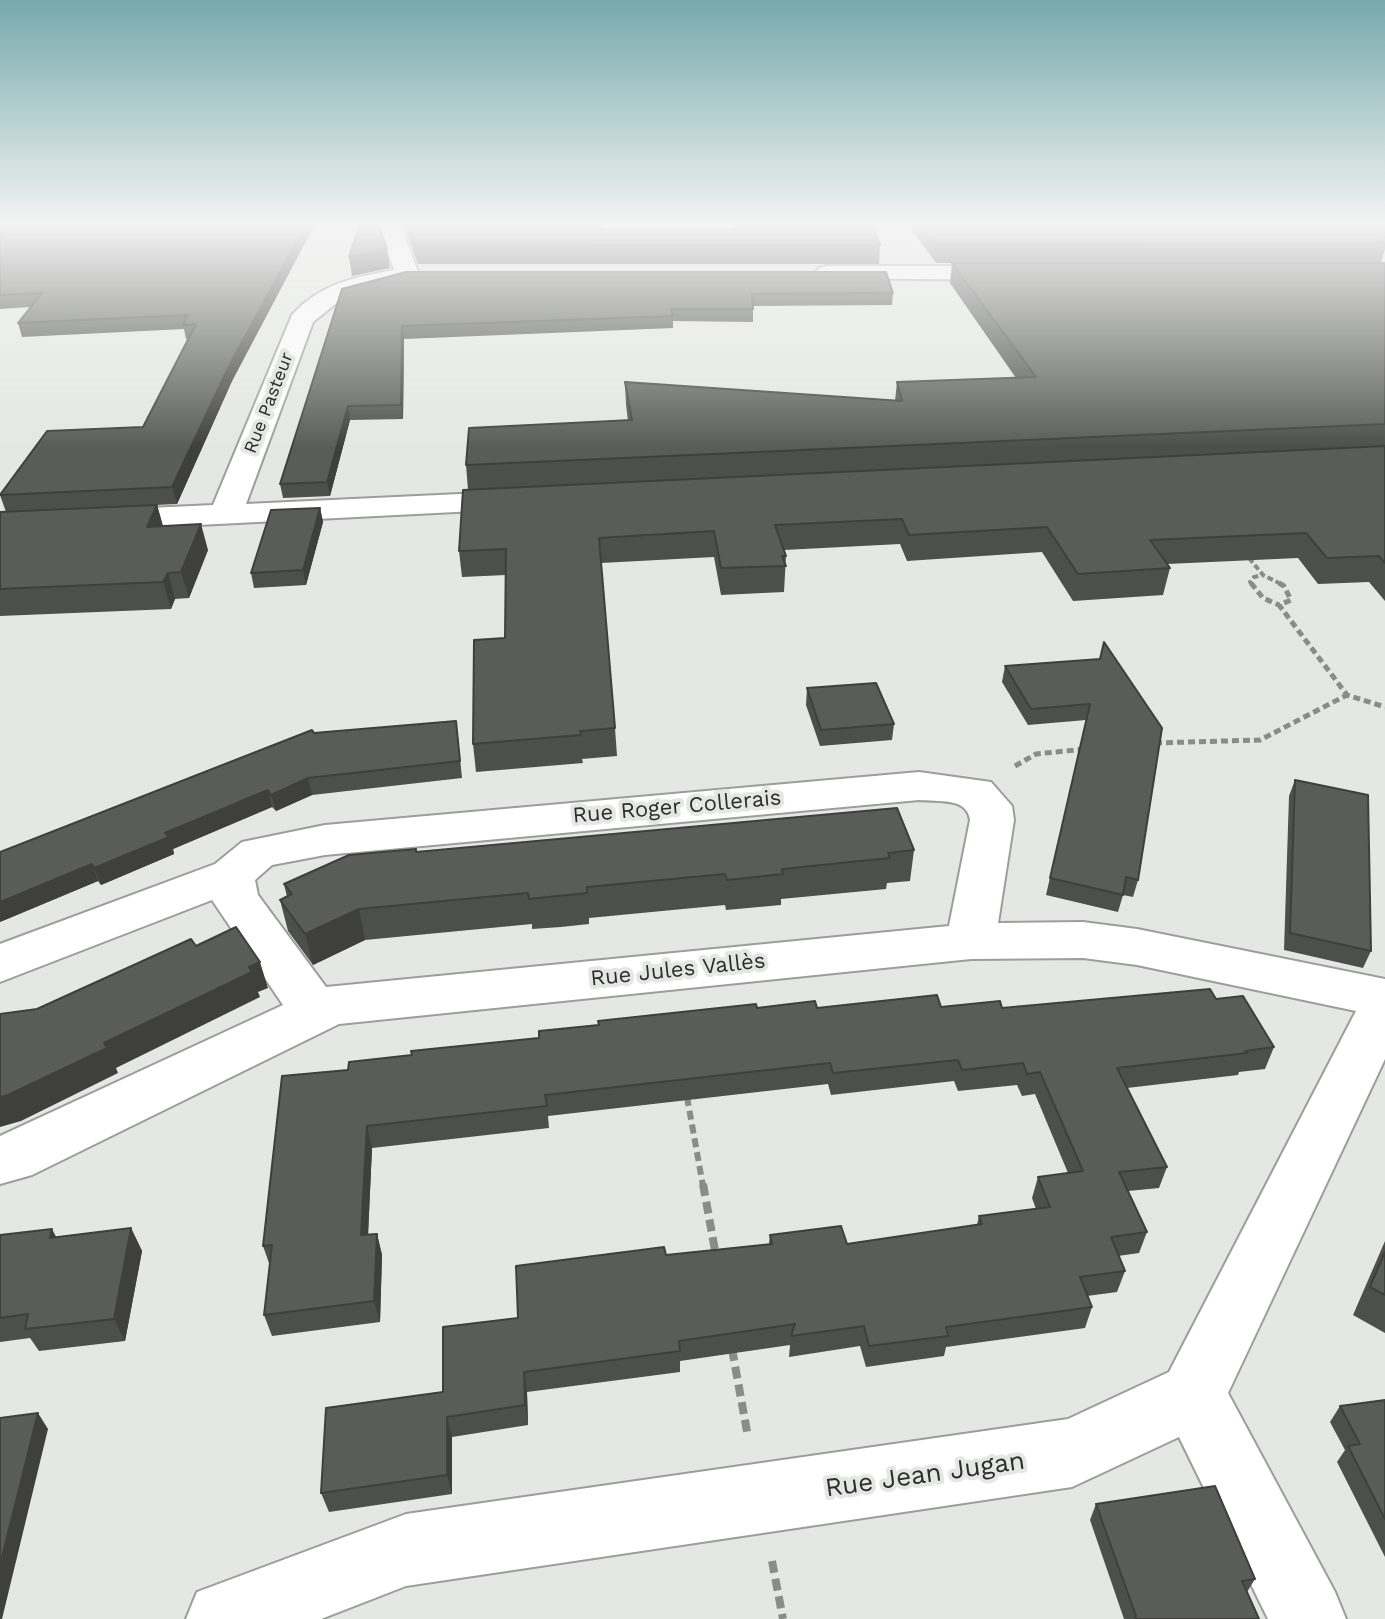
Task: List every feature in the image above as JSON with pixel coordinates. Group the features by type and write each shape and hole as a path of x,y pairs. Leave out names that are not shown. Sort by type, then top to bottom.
{"street":[{"name":"Rue Pasteur","path":"226,514 301,320 311,304 326,298"},
{"path":"0,525 550,500"},
{"name":"Rue Roger Collerais","path":"0,964 231,875 258,853 325,840 905,787 976,792"},
{"path":"971,941 992,820 990,806 976,792"},
{"path":"231,875 235,898 316,1012"},
{"name":"Rue Jules Vallès","path":"0,1160 12,1158 331,1005 971,941 1083,940 1137,947 1385,1001"},
{"path":"1308,1619 1193,1395 1385,1001"},
{"name":"Rue Jean Jugan","path":"224,1619 230,1614 406,1550 1072,1453 1193,1395"}],"path":[{"path":"1245,552 1263,575 1289,592 1291,600 1279,605"},
{"path":"1263,575 1254,577 1250,582 1263,598 1279,605 1347,695 1385,707"},
{"path":"1144,744 1260,740 1347,695"},
{"path":"976,792 1036,754 1097,748"},
{"path":"684,1080 717,1266"},
{"path":"731,1344 783,1619"}],"building":[{"path":"38,298 266,298 229,366 172,487 0,495 47,431 143,427 196,324 183,325 188,315 18,323"},
{"path":"339,298 752,298 753,309 671,309 673,316 402,326 401,405 348,406 327,482 280,484"},
{"path":"977,298 1385,298 1385,424 466,465 469,428 632,420 625,382 902,401 897,382 1036,377"},
{"path":"1385,446 1385,563 1379,556 1327,558 1306,533 1150,540 1170,568 1078,574 1047,527 909,535 902,519 775,525 786,556 782,556 786,566 721,568 714,531 599,538 615,728 580,731 581,735 473,744 474,640 505,638 506,549 459,551 463,490"},
{"path":"157,505 147,527 201,524 181,572 168,573 163,582 0,589 0,512"},
{"path":"320,508 303,570 251,573 271,510"},
{"path":"1104,642 1162,728 1138,880 1126,877 1123,895 1050,878 1090,704 1031,709 1005,666 1100,659"},
{"path":"876,683 894,724 821,730 807,688"},
{"path":"456,721 460,761 308,778 271,795 268,790 165,833 169,837 94,868 92,864 0,902 0,852 312,730 314,733"},
{"path":"1295,780 1368,795 1371,951 1290,933"},
{"path":"897,808 914,850 888,853 890,858 782,869 783,874 727,880 725,874 587,887 587,893 529,899 528,893 359,909 305,934 280,900 292,894 284,884 349,855 416,849 416,852"},
{"path":"236,927 260,962 249,967 252,972 104,1043 107,1048 0,1097 0,1014 37,1009 191,939 196,946"},
{"path":"1210,989 1216,999 1243,996 1274,1047 1117,1068 1167,1167 1119,1172 1147,1232 1111,1237 1125,1271 1080,1277 1092,1307 946,1327 948,1336 869,1346 864,1326 791,1336 795,1324 679,1341 680,1351 524,1372 525,1405 447,1417 447,1475 321,1493 326,1408 443,1392 443,1327 518,1318 516,1266 664,1247 666,1255 772,1244 770,1235 841,1226 847,1244 982,1224 979,1216 1050,1207 1038,1177 1083,1171 1040,1072 1027,1074 1023,1063 962,1070 958,1060 833,1073 830,1063 545,1095 547,1106 367,1126 361,1235 377,1234 374,1301 264,1315 272,1245 263,1246 282,1076 348,1070 349,1062 412,1055 411,1051 539,1038 539,1031 599,1025 598,1021 756,1004 757,1008 815,1001 817,1008 937,995 941,1007 1000,1001 1002,1008"},
{"path":"131,1228 114,1319 25,1329 28,1314 0,1318 0,1235 52,1229 50,1238"},
{"path":"1385,1252 1385,1295 1370,1287"},
{"path":"1385,1400 1385,1519 1348,1446 1360,1444 1340,1406"},
{"path":"38,1413 0,1565 0,1418"},
{"path":"1215,1486 1255,1579 1242,1581 1259,1619 1135,1619 1096,1504"}]}
